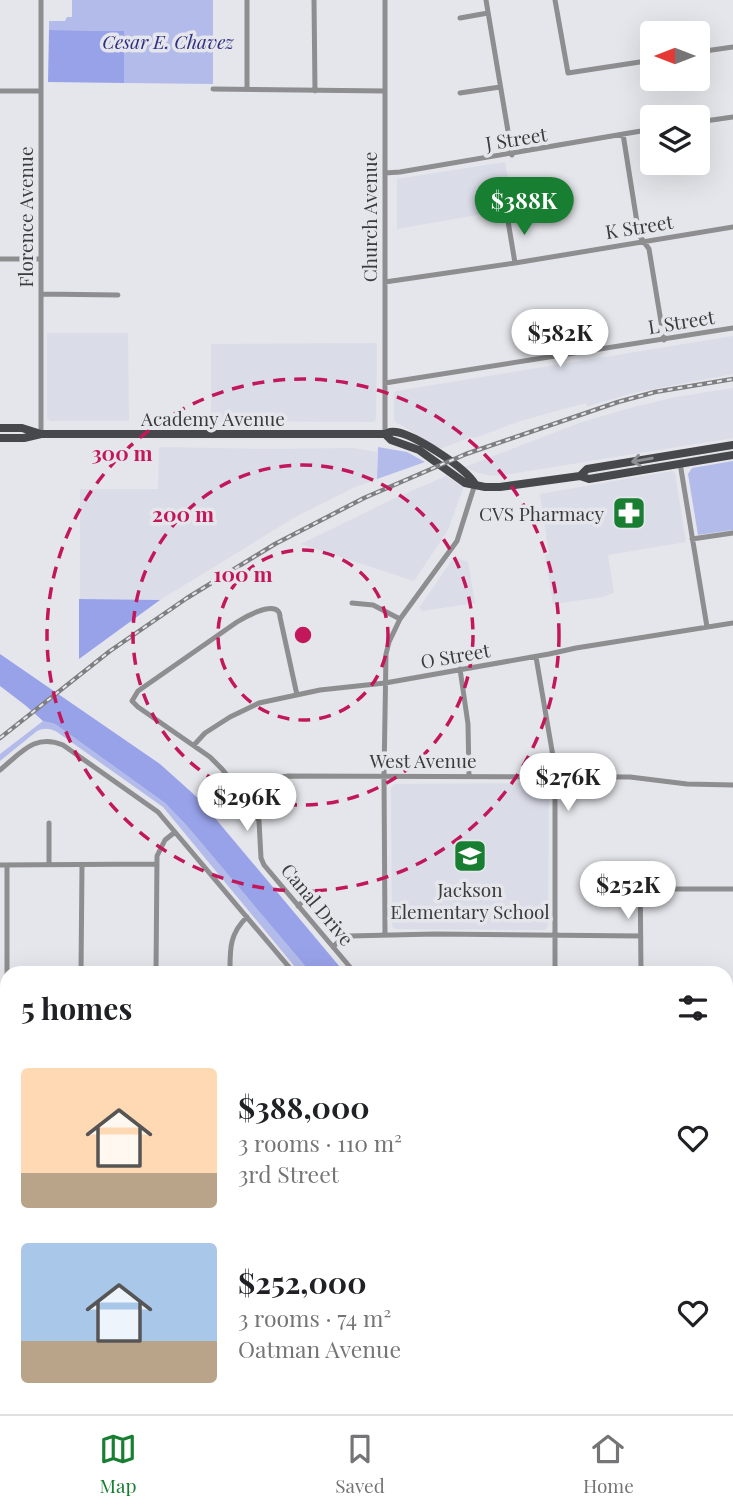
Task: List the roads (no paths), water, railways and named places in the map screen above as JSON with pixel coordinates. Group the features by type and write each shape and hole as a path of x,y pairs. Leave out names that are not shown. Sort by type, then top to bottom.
{"main road":[{"name":"Academy Avenue","path":"0,428 22,428 41,433 397,432 422,442 467,473 475,484"},
{"name":"Academy Avenue","path":"0,438 24,438 41,433"},
{"path":"580,476 587,469 733,444"},
{"path":"475,484 500,488 580,476 589,479 733,455"}],"street":[{"name":"Florence Avenue","path":"41,0 41,433"},
{"path":"247,0 247,89"},
{"path":"314,0 314,90"},
{"name":"Church Avenue","path":"385,0 385,434"},
{"path":"486,0 512,155"},
{"path":"555,0 568,73 640,62"},
{"path":"460,18 488,13"},
{"path":"710,50 733,47"},
{"path":"460,93 500,87"},
{"path":"213,89 385,91"},
{"path":"0,91 41,91"},
{"path":"710,120 733,117"},
{"name":"J Street","path":"385,173 400,173 512,155 640,131"},
{"path":"622,134 639,235 649,249 664,340"},
{"path":"507,215 515,263"},
{"name":"K Street","path":"385,282 733,227"},
{"path":"0,259 40,259"},
{"path":"41,294 118,295"},
{"name":"L Street","path":"385,383 733,328"},
{"path":"679,453 707,627"},
{"path":"385,935 385,668 389,642 400,619 457,541 475,484"},
{"path":"692,540 733,533"},
{"path":"352,603 373,605 400,619"},
{"name":"Canal Drive","path":"297,695 280,617 278,611 271,608 237,622 138,691 132,701 216,763 245,797 259,821 261,858 264,865 349,966"},
{"name":"O Street","path":"194,745 205,733 239,711 259,703 320,690 385,683 733,623"},
{"path":"536,657 555,776 555,966"},
{"path":"460,669 468,724 469,776"},
{"path":"0,770 38,742 46,740 63,745 158,812 288,966"},
{"name":"West Avenue","path":"245,797 257,787 277,778 555,776 637,778 687,784 733,785"},
{"path":"49,823 49,864"},
{"path":"156,966 157,856 160,847 175,832"},
{"path":"0,864 156,864"},
{"path":"7,865 7,966"},
{"path":"82,865 82,966"},
{"path":"640,867 641,966"},
{"path":"641,889 733,889"},
{"path":"298,905 313,892"},
{"path":"230,966 235,931 247,917"},
{"path":"332,947 345,936 640,936"}],"railway":[{"path":"0,738 110,651 187,598 275,544 364,498 466,454 618,402 655,392 733,379"}],"place":[{"name":"CVS Pharmacy","path":"629,513"},
{"name":"Jackson Elementary School","path":"470,856"}],"park label":[{"name":"Cesar E. Chavez","path":"168,41"}]}
